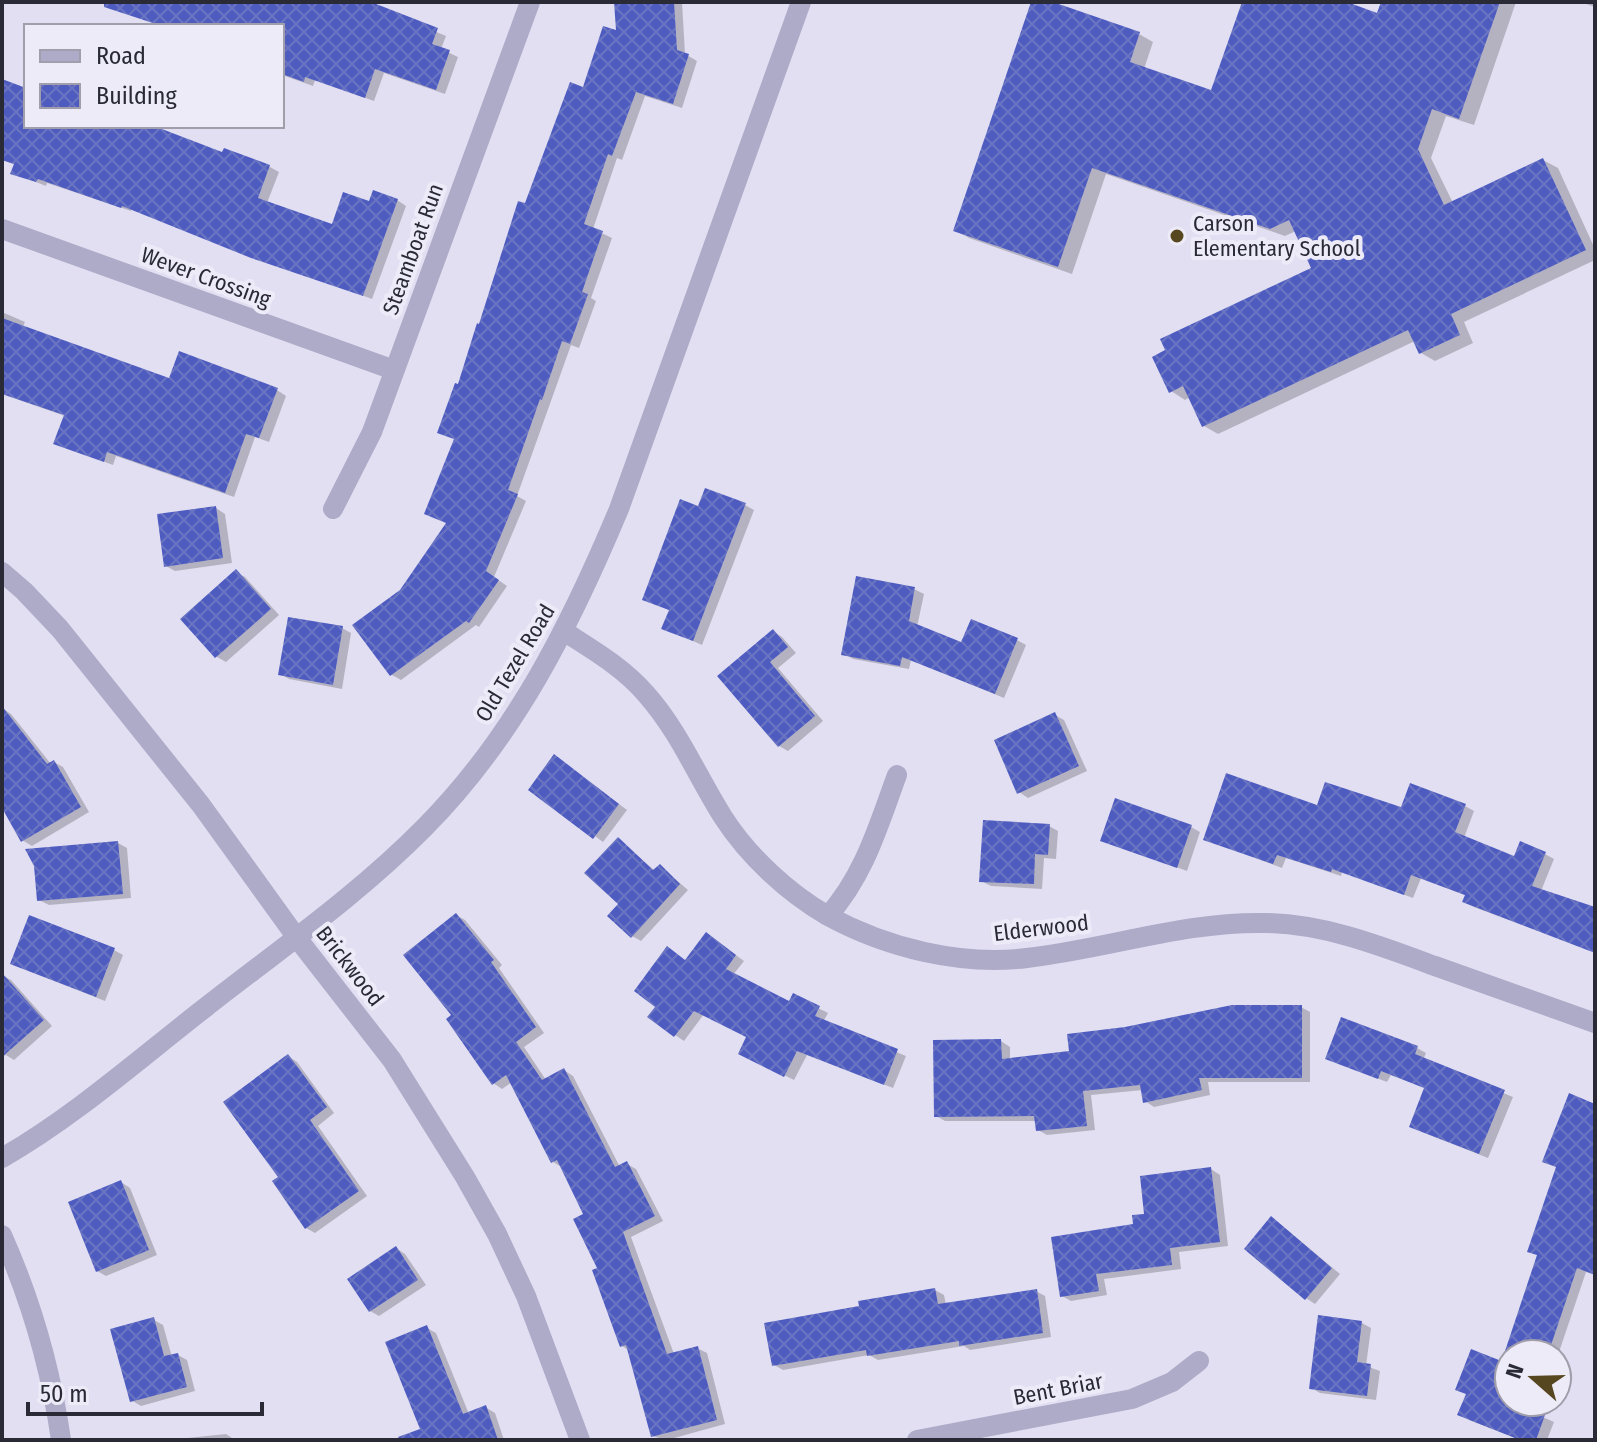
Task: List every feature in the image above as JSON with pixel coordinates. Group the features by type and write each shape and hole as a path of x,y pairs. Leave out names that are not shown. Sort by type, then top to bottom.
{"street":[{"name":"Steamboat Run","path":"333,509 372,432 530,2"},
{"name":"Old Tezel Road","path":"2,1158 57,1123 361,886 426,826 484,758 535,685 565,632 619,509 801,2"},
{"name":"Wever Crossing","path":"2,229 394,370"},
{"name":"Brickwood","path":"2,572 60,629 201,805 297,938 392,1060 476,1197 526,1296 580,1440"},
{"name":"Elderwood","path":"565,632 616,666 645,693 671,726 724,818 746,846 780,880 828,916 886,941 955,957 1026,958 1232,923 1305,926 1376,945 1595,1023"},
{"path":"828,916 861,872 897,775"},
{"path":"2,1235 38,1332 61,1440"},
{"name":"Bent Briar","path":"917,1440 1132,1399 1172,1382 1199,1361"}],"building":[{"path":"104,2 371,2 438,28 432,44 450,50 436,90 375,69 365,98 305,77 304,82 284,75 284,24 156,24 104,7"},
{"path":"614,2 674,2 677,50 689,54 673,104 636,92 612,156 608,154 584,224 603,231 582,292 588,294 570,344 562,341 508,490 518,494 486,571 499,580 469,623 466,621 390,676 352,625 400,590 446,523 424,514 454,439 437,433 479,324 518,201 525,203 570,82 583,87 603,26 616,30"},
{"path":"1031,2 1053,2 1140,32 1130,62 1211,90 1242,2 1347,2 1377,13 1381,2 1500,2 1459,119 1432,109 1418,149 1444,205 1543,158 1586,250 1451,314 1460,335 1419,354 1408,330 1202,427 1183,386 1169,393 1152,357 1165,350 1160,339 1311,268 1289,220 1270,229 1092,168 1058,267 953,231"},
{"path":"2,79 24,87 24,128 159,128 222,152 224,148 270,165 258,198 332,224 343,192 369,201 373,190 398,199 363,296 251,258 122,206 38,179 36,182 10,174 14,164 2,160"},
{"path":"2,318 169,378 179,351 278,388 259,438 246,434 225,493 107,452 104,462 53,444 64,415 2,394"},
{"path":"705,488 746,503 693,641 661,629 669,610 642,600 680,499 698,506"},
{"path":"216,506 223,558 164,567 157,514"},
{"path":"236,569 271,609 215,658 180,619"},
{"path":"856,576 915,587 909,621 961,642 971,619 1018,638 995,694 902,657 900,666 841,655"},
{"path":"288,617 343,626 333,685 278,675"},
{"path":"773,629 788,647 770,662 815,716 778,747 717,676"},
{"path":"2,706 47,764 54,760 81,807 21,842 2,808"},
{"path":"1055,712 1079,766 1017,794 994,740"},
{"path":"554,754 619,804 593,839 528,790"},
{"path":"1226,773 1317,805 1325,782 1401,807 1410,783 1466,804 1455,832 1514,856 1520,841 1546,852 1532,886 1595,907 1595,953 1462,902 1465,895 1411,875 1404,895 1332,869 1331,872 1277,855 1273,864 1203,840"},
{"path":"1115,798 1192,825 1177,868 1100,841"},
{"path":"983,820 1050,824 1048,855 1035,854 1034,884 979,882"},
{"path":"618,837 653,870 660,864 680,884 631,938 607,916 618,904 584,873"},
{"path":"118,841 123,894 37,901 34,866 25,849"},
{"path":"456,913 494,960 491,962 536,1027 516,1042 542,1080 564,1068 615,1167 627,1161 655,1216 623,1232 667,1354 698,1346 717,1420 651,1437 626,1345 620,1347 592,1270 597,1268 573,1219 583,1214 557,1160 551,1163 506,1075 492,1085 446,1019 451,1015 403,955"},
{"path":"29,915 115,948 96,997 10,964"},
{"path":"706,932 736,955 726,969 789,1001 793,993 820,1006 815,1016 898,1049 884,1085 797,1051 784,1077 738,1054 746,1037 694,1011 674,1037 647,1017 655,1007 634,991 667,946 685,960"},
{"path":"2,973 44,1020 2,1057"},
{"path":"1232,1005 1302,1005 1302,1078 1199,1078 1202,1090 1143,1103 1140,1085 1083,1091 1087,1126 1036,1131 1034,1116 934,1117 933,1040 1001,1039 1002,1059 1069,1051 1067,1034 1125,1027"},
{"path":"1341,1017 1418,1046 1415,1054 1505,1090 1479,1154 1409,1127 1424,1088 1381,1071 1378,1079 1325,1059"},
{"path":"288,1054 327,1107 310,1120 359,1191 305,1229 272,1181 278,1177 223,1102"},
{"path":"1569,1093 1595,1104 1595,1275 1577,1268 1553,1338 1509,1338 1537,1255 1527,1252 1556,1167 1542,1162"},
{"path":"1211,1167 1220,1242 1170,1248 1172,1265 1096,1274 1099,1291 1060,1297 1051,1237 1133,1224 1132,1215 1144,1214 1140,1176"},
{"path":"121,1180 149,1250 96,1272 68,1202"},
{"path":"1271,1216 1332,1268 1305,1300 1244,1249"},
{"path":"396,1246 418,1280 369,1312 347,1279"},
{"path":"935,1288 938,1304 1037,1289 1043,1333 959,1346 959,1341 867,1356 866,1350 772,1366 764,1323 859,1306 858,1301"},
{"path":"1318,1315 1362,1321 1357,1362 1371,1364 1367,1396 1309,1389"},
{"path":"154,1317 164,1356 178,1353 187,1387 130,1402 110,1329"},
{"path":"427,1325 463,1414 486,1405 498,1440 399,1440 398,1437 420,1429 385,1342"},
{"path":"1471,1349 1493,1358 1493,1418 1544,1418 1536,1440 1520,1440 1457,1415 1466,1394 1455,1390"}],"place":[{"name":"Carson Elementary School","path":"1177,236"}]}
